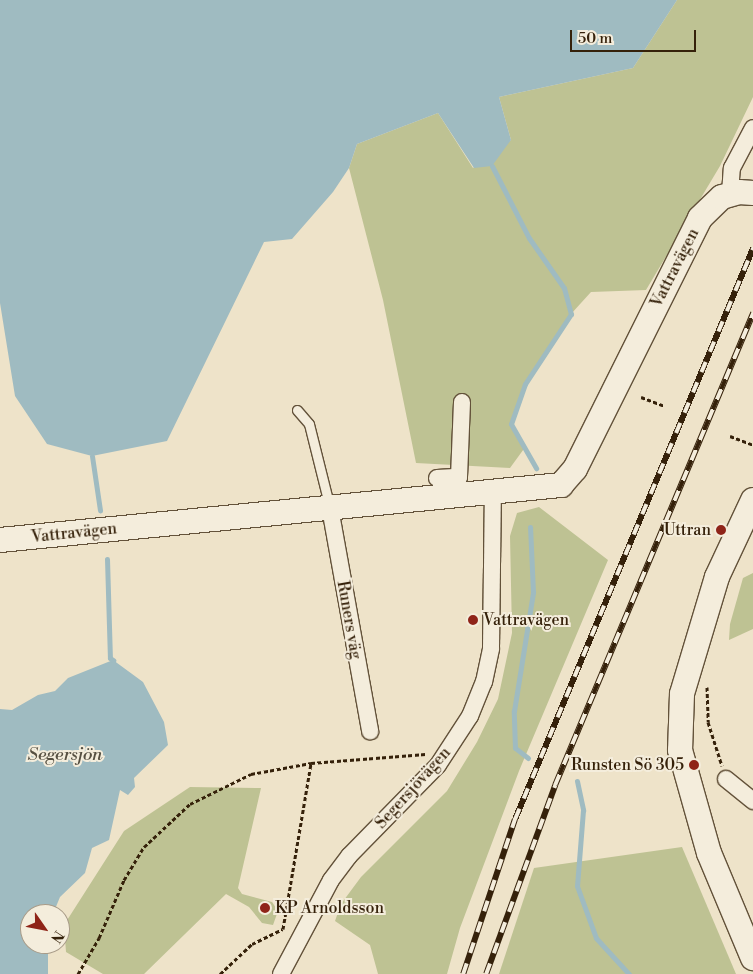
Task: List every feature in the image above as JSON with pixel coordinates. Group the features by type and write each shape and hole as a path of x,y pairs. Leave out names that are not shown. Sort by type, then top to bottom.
{"street":[{"path":"742,194 732,168 753,128"},
{"name":"Vattravägen","path":"0,540 330,508 450,483 493,491 561,485 576,469 700,218 714,202 742,194"},
{"path":"450,483 462,402"},
{"name":"Segersjövägen","path":"281,974 310,915 344,862 438,765 470,716 484,682 491,648 493,491"},
{"path":"753,500 717,577 682,694 680,750 708,854 753,958"},
{"name":"Runers väg","path":"330,508 370,732"},
{"path":"726,779 753,801"}],"lane":[{"path":"297,410 308,424 330,508"}],"path":[{"path":"641,397 664,406"},
{"path":"730,436 753,444"},
{"path":"708,680 708,722 726,779"},
{"path":"78,974 99,938 124,880 144,847 190,804 251,774 312,763 434,753"},
{"path":"220,974 252,944 283,930 312,763"}],"green space":[{"path":"677,0 753,0 753,97 720,166 646,290 591,292 571,314 525,384 511,424 526,446 510,468 416,463 383,300 349,168 357,144 438,113 473,168 511,140 499,97 633,68"},
{"path":"539,507 608,560 519,771 460,928 447,974 378,974 370,945 335,921 341,904 361,877 447,791 477,742 498,699 512,633 510,536 517,513"},
{"path":"753,573 753,629 729,640 730,624 743,578"},
{"path":"190,787 261,788 238,888 242,894 272,902 278,911 273,925 262,923 249,907 226,894 144,974 103,974 69,954 70,916 124,831"},
{"path":"682,847 736,974 499,974 534,868"}],"water":[{"path":"0,0 677,0 633,68 499,97 511,140 492,166 474,168 438,113 357,144 349,168 333,192 292,239 264,242 167,441 92,456 47,444 15,396 0,303"},
{"name":"Segersjön","path":"113,660 143,682 164,722 168,745 134,778 135,787 128,795 120,790 109,840 92,848 85,873 60,897 57,904 20,904 20,954 48,954 48,974 0,974 0,709 12,710 38,695 55,691 68,678"}],"waterway":[{"path":"492,166 529,238 564,288 571,314 525,384 511,424 536,468"},
{"path":"92,456 100,510"},
{"path":"528,758 515,748 514,711 533,592 530,527"},
{"path":"107,559 110,658 113,660"},
{"path":"577,781 583,810 577,886 596,938 629,974"}],"railway":[{"path":"463,974 515,819 753,248"},
{"path":"486,974 555,785 753,313"}],"place":[{"name":"Uttran","path":"721,530"},
{"name":"Vattravägen","path":"473,620"},
{"name":"Runsten Sö 305","path":"694,765"},
{"name":"KP Arnoldsson","path":"265,908"}]}
